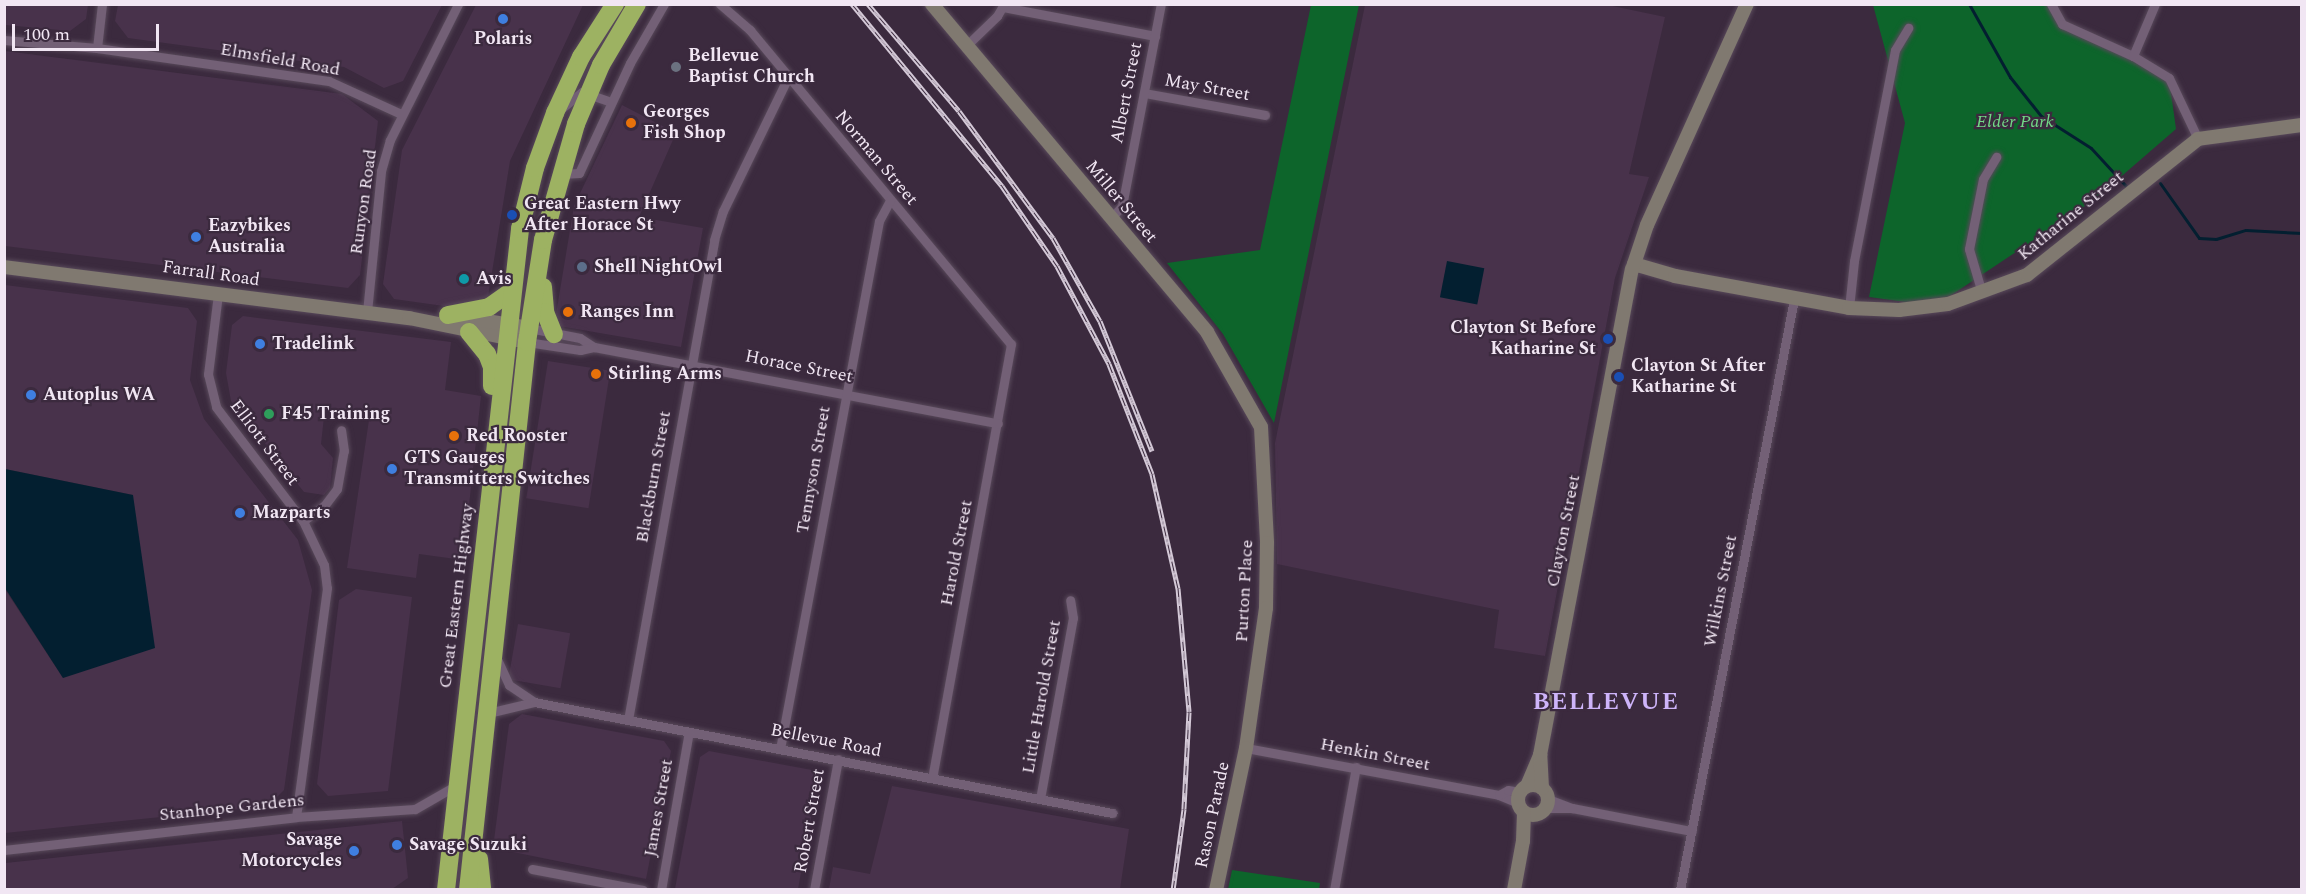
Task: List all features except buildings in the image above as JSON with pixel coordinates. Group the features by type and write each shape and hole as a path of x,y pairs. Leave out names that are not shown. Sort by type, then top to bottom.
{"highway":[{"name":"Great Eastern Highway","path":"446,890 495,435 512,291 525,207 555,113 581,57 615,4"},
{"path":"468,890 528,335 538,268 558,174 589,92 637,4"},
{"path":"538,268 543,279 545,312 554,334"},
{"path":"448,315 489,307 512,291"},
{"path":"469,332 492,367 495,435"},
{"path":"473,828 480,851 482,890"}],"main road":[{"name":"Miller Street","path":"932,4 1207,332 1247,398 1262,435"},
{"name":"Clayton Street","path":"1514,890 1623,314 1652,222 1747,4"},
{"name":"Katharine Street","path":"1637,268 1849,308 1916,309 1982,293 2027,275 2054,256 2162,164 2198,138 2301,125"},
{"name":"Farrall Road","path":"4,267 412,318 469,332 507,332"},
{"name":"Farrall Road","path":"412,318 448,315 507,332 528,335"},
{"name":"Purton Place","path":"1246,748 1266,608 1262,435"},
{"name":"Rason Parade","path":"1216,890 1246,748"}],"street":[{"path":"97,48 102,4"},
{"name":"Runyon Road","path":"367,312 381,171 401,114 458,4"},
{"path":"558,174 579,173 610,102 664,4"},
{"name":"Norman Street","path":"720,4 750,30 890,200 1006,335"},
{"name":"Albert Street","path":"1111,218 1122,206 1161,4"},
{"path":"2051,4 2062,24 2133,56 2169,78 2198,138"},
{"path":"2133,56 2155,4"},
{"path":"967,45 1003,5 1155,36"},
{"path":"1849,308 1854,261 1895,50 1908,28"},
{"name":"Elmsfield Road","path":"4,40 97,48 329,81 401,114"},
{"name":"Blackburn Street","path":"628,720 691,363 723,211 788,77"},
{"path":"555,113 582,92 589,92 610,102"},
{"name":"May Street","path":"1144,93 1265,115"},
{"path":"1982,293 1969,249 1983,179 1996,157"},
{"name":"Tennyson Street","path":"780,749 879,221 890,200"},
{"name":"Elliott Street","path":"218,294 208,374 216,407 303,521 317,545 327,588 296,817"},
{"name":"Wilkins Street","path":"1680,890 1794,299"},
{"name":"Horace Street","path":"528,335 554,334 580,338 594,347"},
{"name":"Horace Street","path":"528,335 580,350 594,347 691,363 998,423"},
{"name":"Harold Street","path":"932,778 1011,347 1006,335"},
{"path":"303,521 324,506 337,489 344,451 341,430"},
{"name":"Little Harold Street","path":"1040,799 1073,618 1070,600"},
{"name":"Bellevue Road","path":"494,654 509,685 534,702"},
{"name":"Bellevue Road","path":"488,713 509,706 534,702 1112,813"},
{"name":"James Street","path":"661,890 689,732"},
{"name":"Henkin Street","path":"1246,748 1692,831"},
{"name":"Robert Street","path":"814,890 838,759"},
{"path":"1334,890 1356,768"},
{"name":"Stanhope Gardens","path":"4,850 296,817 415,809 456,785"},
{"path":"532,869 643,890"}],"shaded area":[{"path":"118,4 442,5 403,81 384,88 344,67 128,38 115,21"},
{"path":"1603,4 1665,17 1629,174 1649,177 1615,278 1545,656 1494,648 1499,610 1277,564 1275,443 1365,5"},
{"path":"4,5 88,5 86,19 70,31 5,25"},
{"path":"476,5 583,5 510,161 488,297 458,308 394,299 383,284 402,150"},
{"path":"5,51 342,94 378,121 360,275 348,288 5,246"},
{"path":"622,105 676,133 639,217 703,228 681,347 559,326 555,320 574,206"},
{"path":"5,285 188,308 197,321 190,380 204,419 298,540 312,590 284,790 268,806 5,833 4,588 63,678 133,495 5,469"},
{"path":"243,316 451,342 445,390 481,396 463,560 419,554 416,578 347,568 370,413 325,408 321,444 333,458 330,488 324,495 304,492 231,401 226,373 232,325"},
{"path":"548,361 610,371 588,508 526,498"},
{"path":"356,589 412,597 388,791 328,796 317,784 339,600"},
{"path":"518,624 570,633 560,688 508,679"},
{"path":"522,714 664,741 671,751 646,879 493,848 509,724"},
{"path":"709,751 812,770 818,780 798,889 675,889 700,757"},
{"path":"892,786 1129,829 1120,889 829,889 833,867 870,874"},
{"path":"402,821 408,878 392,889 5,889 5,863"}],"green space":[{"path":"1311,5 1359,5 1274,423 1223,334 1167,263 1260,250"},
{"name":"Elder Park","path":"1873,5 2051,5 2063,24 2169,78 2176,129 2094,200 1935,306 1869,297 1905,123"},
{"path":"1232,870 1320,883 1319,889 1228,889"}],"water":[{"path":"1447,261 1484,268 1477,305 1440,297"},
{"path":"5,469 133,495 155,648 63,678 5,588"}],"waterway":[{"path":"1969,4 2010,77 2041,116 2091,148 2126,186"},
{"path":"2160,183 2199,238 2216,239 2246,230 2302,233"}],"railway":[{"path":"852,4 1002,186 1057,266 1109,364 1152,474 1178,588 1189,712 1184,809 1173,890"},
{"path":"868,4 959,111 1053,238 1100,321 1152,451"}],"place":[{"name":"Polaris","path":"503,19"},
{"name":"Bellevue Baptist Church","path":"676,67"},
{"name":"Georges Fish Shop","path":"631,123"},
{"name":"Great Eastern Hwy After Horace St","path":"512,215"},
{"name":"Eazybikes Australia","path":"196,237"},
{"name":"Shell NightOwl","path":"582,267"},
{"name":"Avis","path":"464,279"},
{"name":"Ranges Inn","path":"568,312"},
{"name":"Clayton St Before Katharine St","path":"1608,339"},
{"name":"Tradelink","path":"260,344"},
{"name":"Stirling Arms","path":"596,374"},
{"name":"Clayton St After Katharine St","path":"1619,377"},
{"name":"Autoplus WA","path":"31,395"},
{"name":"F45 Training","path":"269,414"},
{"name":"Red Rooster","path":"454,436"},
{"name":"GTS Gauges Transmitters Switches","path":"392,469"},
{"name":"Mazparts","path":"240,513"},
{"name":"Savage Suzuki","path":"397,845"},
{"name":"Savage Motorcycles","path":"354,851"}],"district":[{"name":"BELLEVUE","path":"1606,703"}]}
